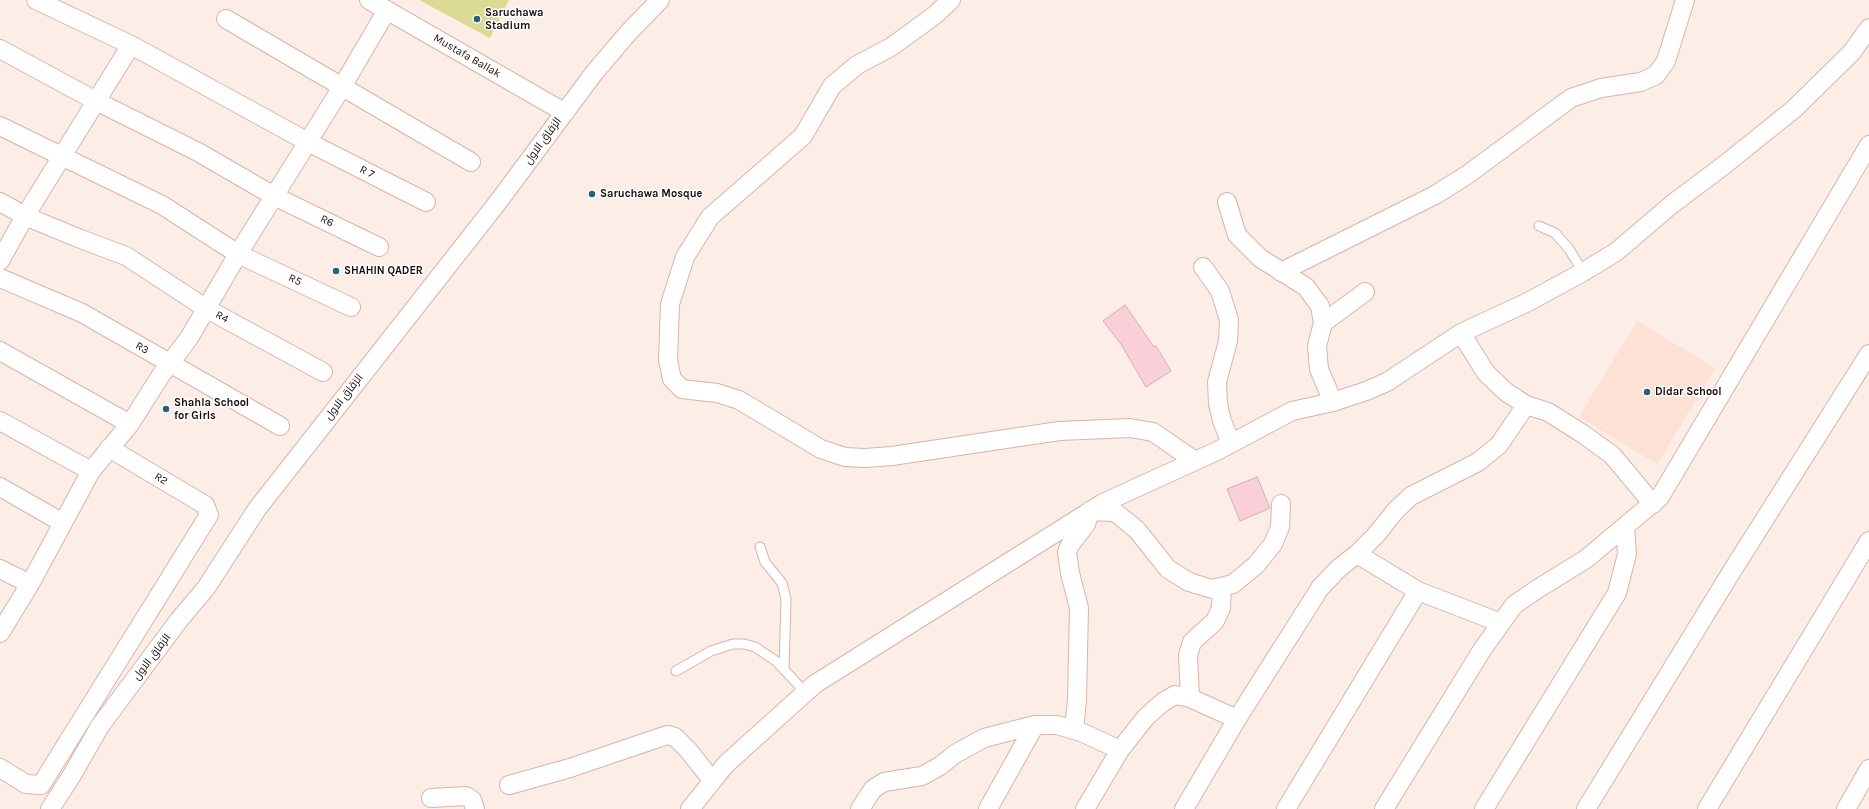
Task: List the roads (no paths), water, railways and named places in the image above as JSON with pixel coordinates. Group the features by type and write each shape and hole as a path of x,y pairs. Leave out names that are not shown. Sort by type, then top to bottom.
{"street":[{"name":"R 7","path":"36,0 131,44 308,142 426,202"},
{"name":"Mustafa Ballak","path":"369,0 564,112"},
{"name":"الزقاق الاول","path":"50,809 100,726 206,588 257,509 493,208 564,112 611,52 660,0"},
{"path":"951,0 891,47 857,65 832,86 804,136 710,217 685,257 670,304 668,360 672,379 682,389 717,393 739,400 821,448 845,456 865,458 892,456 1059,431 1130,428 1153,432 1195,461"},
{"path":"1281,272 1435,195 1467,175 1571,98 1601,88 1641,82 1656,75 1666,61 1685,0"},
{"path":"0,633 30,584 91,471 130,424 161,375 207,309 238,254 342,87 387,10"},
{"path":"226,19 471,162"},
{"path":"690,809 726,764 815,684 1103,503 1195,461 1292,411 1333,402 1387,382 1461,333 1528,302 1616,252 1671,204 1723,166 1794,109 1852,52 1868,33"},
{"path":"0,261 25,216 131,44"},
{"name":"R6","path":"0,49 96,101 198,152 274,196 379,247"},
{"name":"R5","path":"0,126 162,205 238,254 351,307"},
{"path":"1384,809 1482,650 1514,605 1586,559 1660,497 1869,145"},
{"name":"R4","path":"0,202 25,216 126,256 207,309 322,372"},
{"path":"1226,202 1237,235 1260,258 1306,287 1320,306 1323,323 1317,346 1320,370 1333,402"},
{"path":"1203,267 1220,291 1229,320 1228,341 1217,382 1218,404 1222,421 1231,443"},
{"name":"R3","path":"0,278 82,313 280,426"},
{"path":"1323,323 1365,292"},
{"path":"1461,333 1486,373 1506,392 1526,405 1548,412 1583,434 1612,455 1653,504"},
{"path":"0,351 130,424"},
{"path":"1586,809 1732,571 1869,354"},
{"path":"1184,809 1237,719 1320,588 1339,568 1358,554 1396,510 1411,496 1478,462 1499,445 1526,405"},
{"path":"0,421 91,471"},
{"name":"R2","path":"0,768 26,784 40,785 209,515 205,505 109,448"},
{"path":"0,487 63,523"},
{"path":"1090,511 1115,512 1137,530 1168,569 1189,582 1212,589 1232,584 1256,565 1273,544 1280,527 1280,504"},
{"path":"1074,730 1077,700 1079,608 1070,573 1067,552 1070,545 1086,524 1090,511"},
{"path":"1484,809 1617,593 1628,554 1625,527"},
{"path":"1707,809 1869,541"},
{"path":"1358,554 1418,591 1501,624"},
{"path":"0,568 30,584"},
{"path":"1190,698 1188,655 1192,642 1215,620 1221,608 1222,587"},
{"path":"1286,809 1418,591"},
{"path":"1085,809 1120,750 1146,717 1163,702 1175,695 1190,698 1237,719"},
{"path":"988,809 1035,725"},
{"path":"860,809 873,789 884,782 922,776 940,766 955,754 984,738 1035,725 1057,725 1074,730 1120,750"},
{"path":"509,785 570,768 667,735 675,737 688,750 712,780"},
{"path":"1846,809 1869,769"},
{"path":"431,798 466,796 472,800 475,809"}],"lane":[{"path":"1539,226 1555,233 1569,249 1583,272"},
{"path":"760,547 765,562 782,583 786,599 784,670"},
{"path":"676,671 711,650 738,644 754,647 776,662 805,692"}],"place":[{"name":"Saruchawa Stadium","path":"477,19"},
{"name":"Saruchawa Mosque","path":"592,194"},
{"name":"SHAHIN QADER","path":"336,271"},
{"name":"Dldar School","path":"1647,392"},
{"name":"Shahla School for Girls","path":"166,409"}]}
